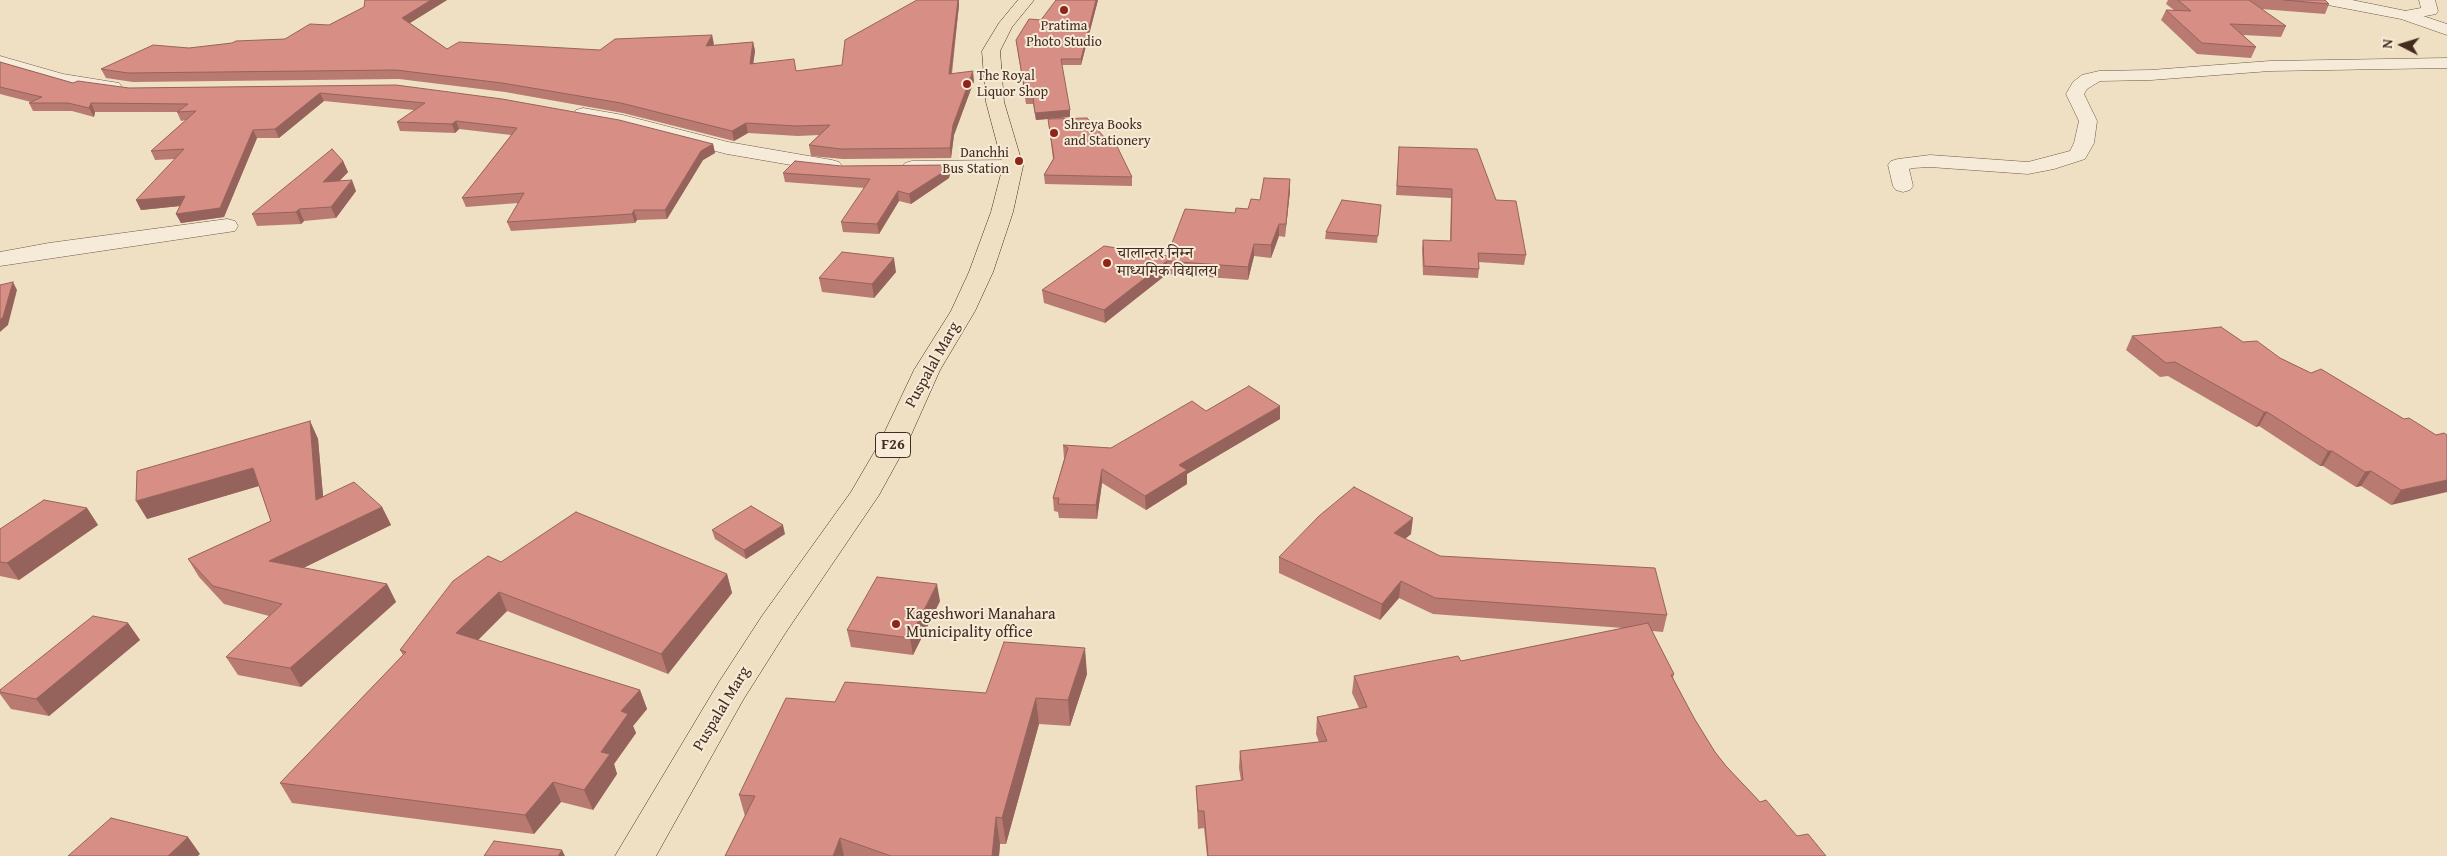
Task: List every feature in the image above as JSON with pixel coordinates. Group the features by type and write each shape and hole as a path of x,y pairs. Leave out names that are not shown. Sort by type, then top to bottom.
{"main road":[{"path":"1014,166 995,102 991,51 1005,26 1026,0"},
{"name":"Puspalal Marg","path":"635,856 731,691 774,624 864,494 893,444 927,370 963,312 981,272 1002,212 1014,166"}],"street":[{"path":"2328,0 2409,16 2447,30"},
{"path":"2409,16 2430,11 2426,0"},
{"path":"2409,16 2447,16"},
{"path":"0,61 61,79 133,89"},
{"path":"1903,186 1898,165 1913,162 1930,161 2028,168 2047,165 2078,155 2084,144 2088,121 2075,94 2079,86 2088,79 2100,76 2151,75 2270,66 2447,62"},
{"path":"568,112 623,121 727,148 797,162 852,167"},
{"path":"890,167 1014,166"},
{"path":"0,258 227,226"}],"building":[{"path":"365,0 431,0 402,18 447,49 459,42 600,50 615,39 712,35 706,46 753,42 750,64 794,59 796,71 842,65 845,40 917,0 958,0 949,74 973,71 953,125 950,148 841,149 809,145 830,125 796,126 746,123 732,131 621,103 502,83 396,70 128,73 101,69 153,45 189,48 236,41 285,39 310,24 329,25 364,7"},
{"path":"1056,0 1096,0 1081,59 1061,59 1070,110 1035,113 1033,97 1026,98 1016,40 1029,19 1041,20"},
{"path":"2178,0 2249,0 2286,26 2230,24 2256,47 2202,43 2166,10 2191,11"},
{"path":"2284,0 2325,0 2329,4"},
{"path":"0,62 73,83 78,81 129,88 396,85 502,99 619,120 713,144 701,151 665,210 634,210 632,214 507,222 524,193 462,198 517,128 456,121 452,124 397,122 425,103 320,93 275,129 253,130 220,208 176,214 185,196 136,200 184,149 151,151 196,111 177,112 188,104 91,103 89,108 68,103 29,103 42,97 0,87"},
{"path":"1087,118 1105,138 1113,138 1132,177 1044,175 1054,158 1048,119"},
{"path":"1399,147 1477,149 1496,200 1516,201 1526,255 1478,253 1479,269 1424,266 1423,240 1451,241 1452,189 1397,186"},
{"path":"332,149 343,161 323,182 352,180 331,207 299,209 296,212 252,214"},
{"path":"795,161 841,166 948,165 948,169 909,194 898,191 877,224 841,222 870,179 783,173"},
{"path":"1264,178 1290,179 1286,224 1279,224 1271,245 1254,244 1248,267 1167,261 1104,310 1042,290 1104,246 1167,256 1185,209 1235,213 1236,208 1248,209 1251,199 1260,200"},
{"path":"1342,200 1381,205 1378,236 1326,232"},
{"path":"842,252 894,258 872,284 819,278"},
{"path":"13,282 3,317 0,320 0,285"},
{"path":"2221,327 2243,342 2257,341 2280,358 2311,373 2321,369 2404,419 2409,418 2436,435 2444,433 2447,435 2447,480 2401,490 2371,471 2365,472 2267,412 2175,362 2166,363 2132,336"},
{"path":"1249,386 1280,406 1179,465 1187,470 1145,496 1102,469 1096,505 1058,504 1059,498 1053,498 1068,448 1063,445 1111,448 1192,401 1206,411"},
{"path":"310,421 316,500 354,482 382,507 269,561 387,584 290,668 226,657 282,604 213,586 188,559 271,521 253,468 136,501 137,471"},
{"path":"1354,487 1413,518 1394,533 1440,556 1655,568 1667,615 1435,598 1401,581 1382,604 1279,557 1319,516"},
{"path":"44,500 87,508 7,563 0,562 0,529"},
{"path":"751,506 783,525 744,550 712,530"},
{"path":"576,512 727,574 661,654 499,592 456,633 640,690 621,711 628,714 601,752 610,754 584,790 553,782 525,815 280,783 406,652 400,650 453,581 488,556 501,562"},
{"path":"877,577 937,584 910,638 847,630"},
{"path":"93,616 128,623 36,699 0,692 0,690"},
{"path":"1648,623 1674,674 1671,675 1715,752 1760,802 1766,800 1797,836 1808,834 1826,856 1208,856 1204,811 1198,811 1196,786 1243,780 1240,751 1327,741 1317,717 1367,707 1354,676 1458,656 1461,661"},
{"path":"1004,642 1085,648 1068,700 1036,698 1002,818 996,817 992,856 891,856 840,838 833,856 725,856 755,796 739,795 786,698 835,702 845,682 986,693"},
{"path":"111,818 188,837 168,856 68,856"},
{"path":"494,841 562,850 558,856 484,856"}],"place":[{"name":"Pratima Photo Studio","path":"1064,10"},
{"name":"The Royal Liquor Shop","path":"967,84"},
{"name":"Shreya Books and Stationery","path":"1054,133"},
{"name":"Danchhi Bus Station","path":"1019,161"},
{"name":"चालान्तर निम्न माध्यमिक विद्यालय","path":"1107,263"},
{"name":"Kageshwori Manahara Municipality office","path":"896,624"}]}
